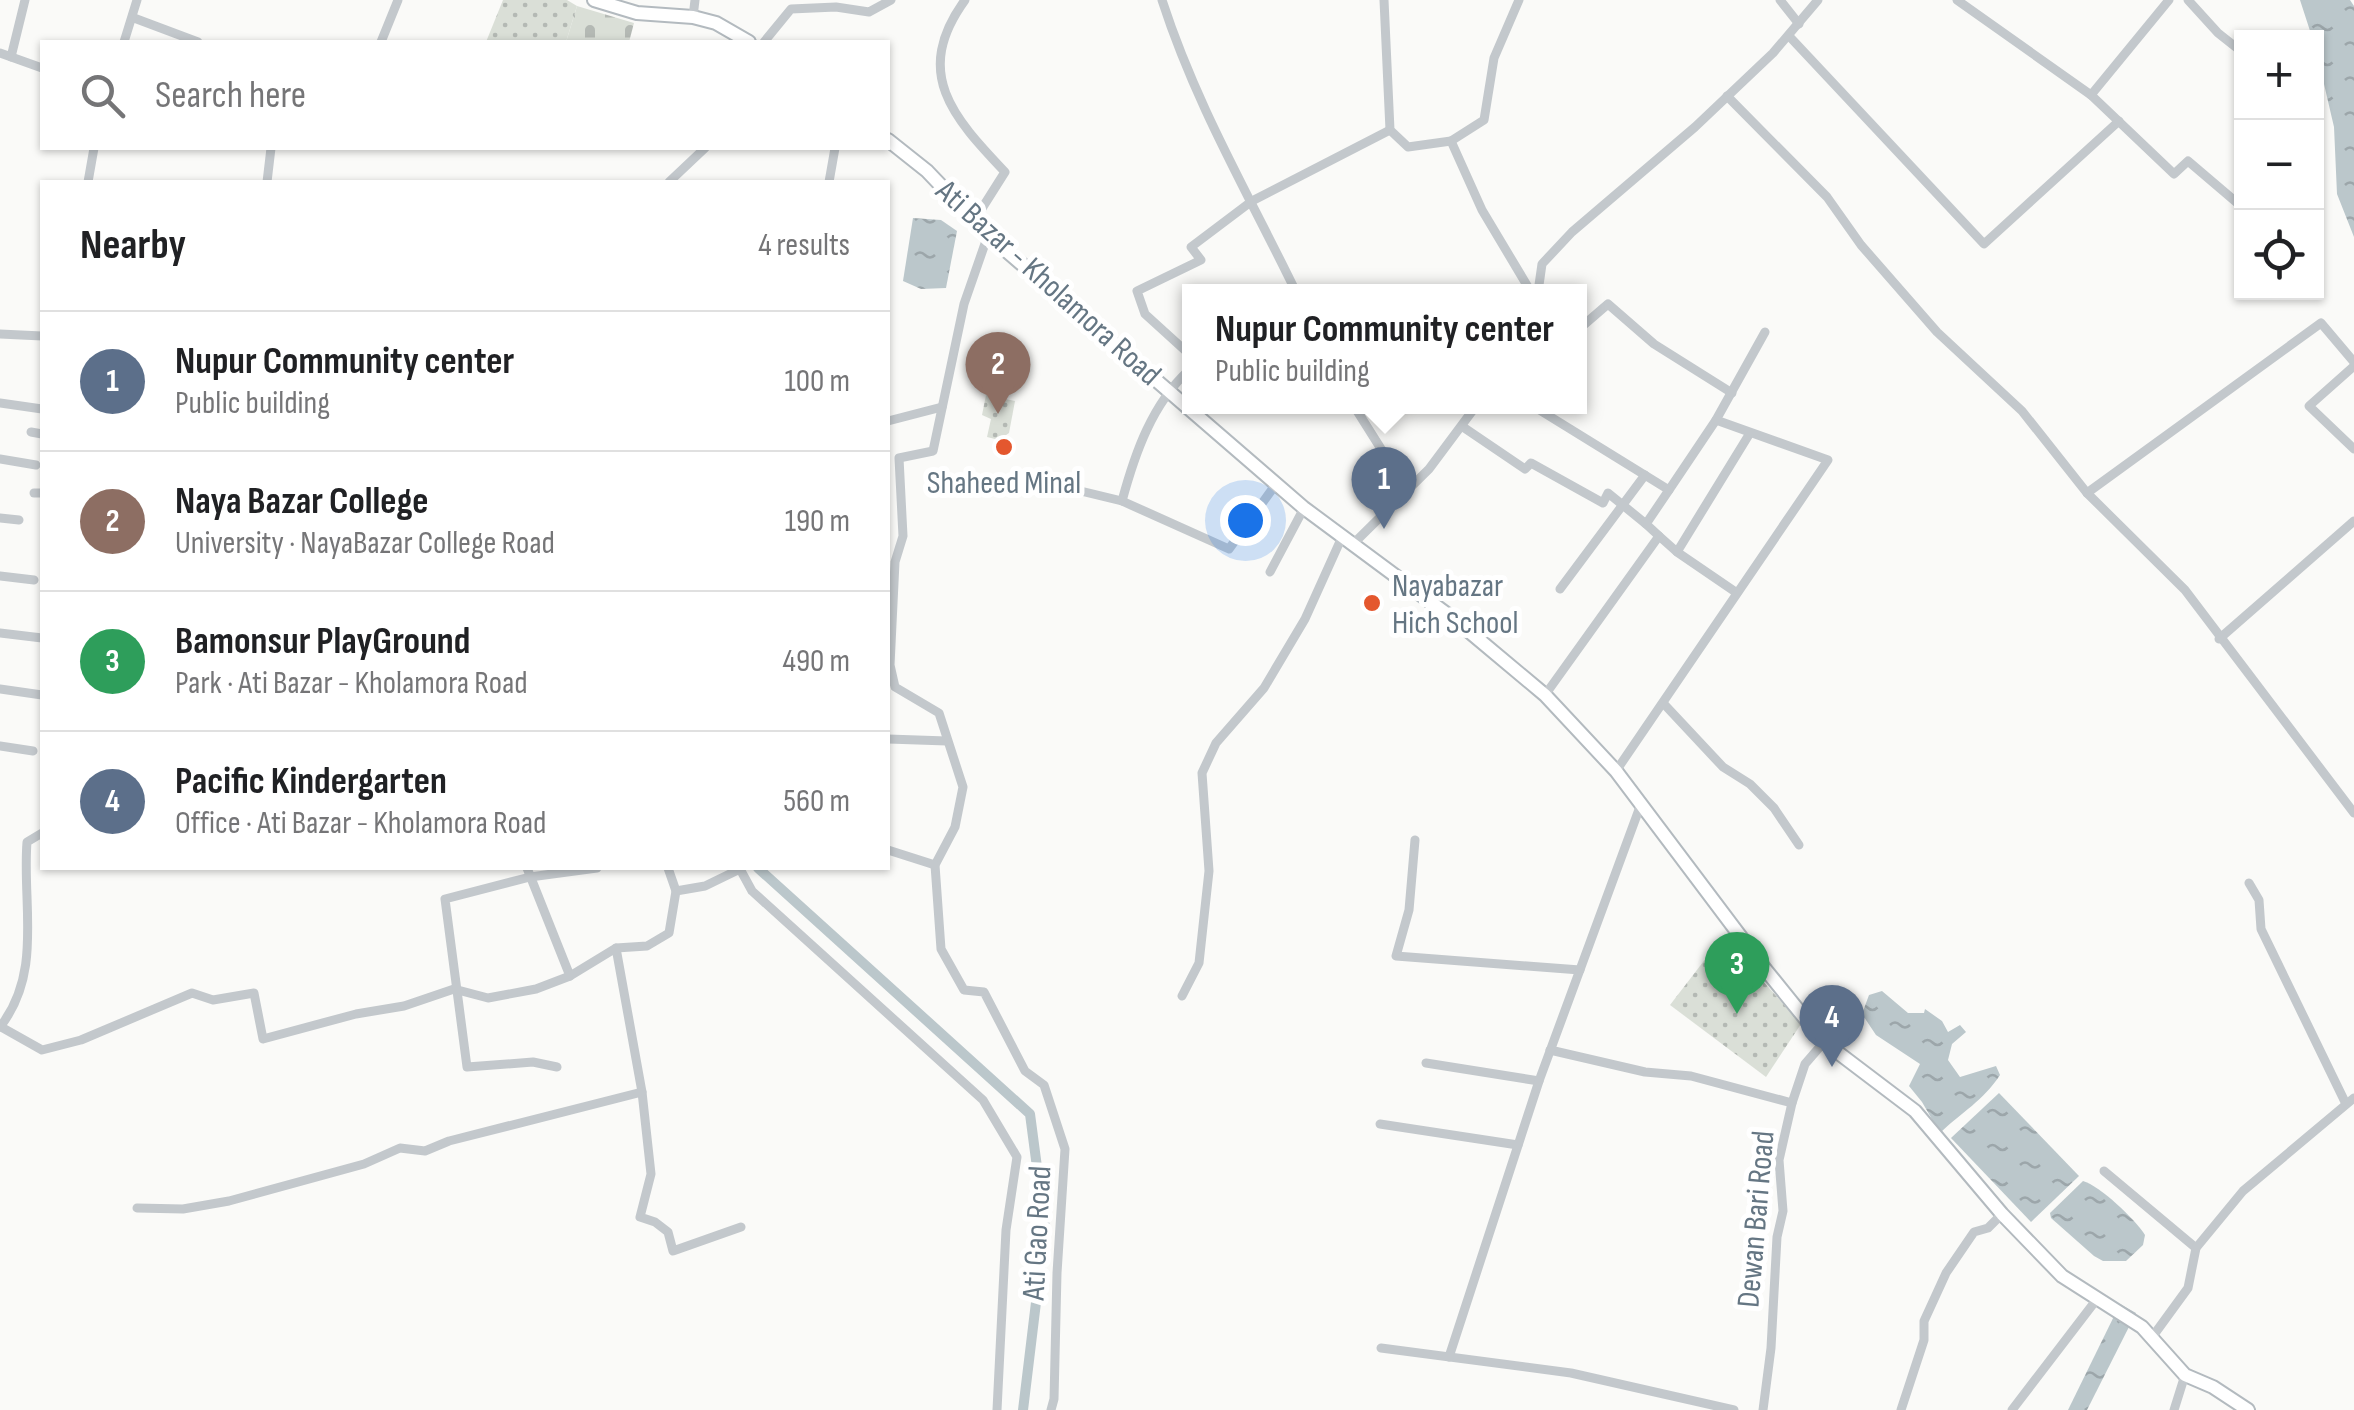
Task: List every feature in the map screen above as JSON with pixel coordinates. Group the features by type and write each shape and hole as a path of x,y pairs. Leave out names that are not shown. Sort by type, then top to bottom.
{"main road":[{"path":"594,0 637,13 693,17 716,23 746,40"},
{"name":"Ati Bazar - Kholamora Road","path":"890,142 927,171 988,236 1182,402"},
{"name":"Ati Bazar - Kholamora Road","path":"1196,414 1304,508 1459,623 1545,695 1616,770 1824,1042 1915,1111 2002,1214 2062,1276 2147,1331"},
{"path":"2147,1331 2185,1375 2213,1387 2248,1410"}],"street":[{"path":"25,0 6,55 40,67"},
{"path":"125,40 137,0"},
{"path":"382,40 398,0"},
{"path":"693,17 695,0"},
{"path":"765,40 791,4 869,12 891,0"},
{"path":"965,0 945,39 940,67 942,91 974,140 1005,172 974,221"},
{"path":"1162,0 1182,62 1206,117 1252,201 1289,284"},
{"path":"1384,0 1390,130 1408,147 1451,140 1484,120 1494,58 1520,0"},
{"path":"1780,0 1800,24"},
{"path":"1537,284 1542,264 1572,232 1727,96 1789,36 1818,0"},
{"path":"1957,0 2092,95 2174,174 2188,160 2234,200"},
{"path":"2092,95 2169,0"},
{"path":"2188,0 2234,46"},
{"path":"134,18 193,40"},
{"path":"1789,36 1984,244 2119,121"},
{"path":"1727,96 1828,197 1861,245 1937,332 2022,410 2086,493 2184,590 2354,814"},
{"path":"1182,348 1145,314 1137,291 1201,260 1191,247 1252,201 1390,130"},
{"path":"1451,140 1482,210 1530,284"},
{"path":"88,180 94,150"},
{"path":"267,180 271,150"},
{"path":"672,180 703,150"},
{"path":"829,180 834,150"},
{"path":"890,851 934,865 955,827 963,787 939,712 895,687 890,665 895,562 902,536 900,458 933,451 964,304 988,236"},
{"path":"1587,323 1608,304 1654,344 1732,393"},
{"path":"2086,493 2321,323 2354,364 2308,406 2354,449"},
{"path":"1646,524 1716,420 1765,332"},
{"path":"0,334 40,336"},
{"path":"1122,500 1133,460 1168,390 1182,377"},
{"path":"0,402 40,409"},
{"path":"890,420 942,407"},
{"path":"1359,414 1407,490"},
{"path":"1182,996 1199,963 1209,871 1202,773 1216,742 1264,688 1347,541 1407,490 1471,414"},
{"path":"1546,414 1669,490"},
{"path":"1616,770 1828,460 1716,420"},
{"path":"1463,427 1524,469 1531,463 1603,503 1608,493 1677,552 1738,593"},
{"path":"1677,552 1750,433"},
{"path":"0,460 36,465"},
{"path":"1560,589 1645,475"},
{"path":"1060,486 1122,500 1229,548 1276,484"},
{"path":"1270,572 1304,508"},
{"path":"0,518 19,520"},
{"path":"2220,639 2354,521"},
{"path":"1545,695 1659,536"},
{"path":"0,576 34,580"},
{"path":"0,633 40,638"},
{"path":"0,689 40,695"},
{"path":"1664,704 1724,767 1750,784 1774,808 1798,846"},
{"path":"890,739 947,742"},
{"path":"0,746 33,751"},
{"path":"1449,1357 1539,1081 1640,804"},
{"path":"40,834 27,842 30,932 18,999 1,1027 42,1050 81,1040 192,993 212,1000 254,993 263,1039 356,1014 404,1006 454,988 488,998 536,989 570,976 616,948 647,946 670,933 676,892 669,870"},
{"path":"1415,840 1409,910 1396,956 1580,970"},
{"name":"Ati Gao Road","path":"934,865 941,949 964,990 984,992 1026,1071 1044,1085 1065,1149 1054,1399 1050,1410"},
{"path":"557,1067 533,1062 467,1066 444,899 528,872 562,870"},
{"path":"676,892 706,886 736,870"},
{"path":"741,870 752,891 983,1100 1017,1158 1006,1230 997,1410"},
{"path":"528,872 570,976"},
{"path":"2147,1331 2188,1288 2196,1248 2243,1192 2350,1101 2261,929 2259,900 2249,883"},
{"path":"616,948 642,1092 651,1174 640,1217 668,1232 673,1251 741,1227"},
{"name":"Dewan Bari Road","path":"1763,1410 1778,1238 1784,1210 1779,1160 1805,1064 1824,1042"},
{"path":"1550,1050 1645,1072 1692,1076 1792,1103"},
{"path":"1426,1063 1539,1081"},
{"path":"137,1208 182,1209 229,1201 364,1164 400,1148 425,1151 449,1141 642,1092"},
{"path":"1380,1124 1518,1145"},
{"path":"2104,1171 2196,1248"},
{"path":"1901,1410 1924,1340 1924,1321 1946,1273 1974,1232 1988,1228 2002,1214"},
{"path":"2012,1410 2100,1301"},
{"path":"1381,1348 1571,1373 1734,1410"},
{"path":"2174,1410 2185,1375"}],"green space":[{"path":"503,0 567,0 577,6 567,40 487,40"},
{"path":"577,6 634,23 630,40 567,40"},
{"path":"986,395 1015,401 1009,433 999,440 987,437 991,419 982,415"},
{"path":"1723,936 1801,1024 1766,1077 1670,1005"}],"water":[{"path":"2300,0 2350,0 2354,6 2354,237 2337,194 2334,127 2324,84 2324,30 2310,30"},
{"path":"913,218 941,220 957,231 946,288 921,289 903,281"},
{"path":"1882,991 1908,1013 1924,1013 1925,1009 1942,1021 1948,1032 1960,1025 1966,1032 1952,1044 1948,1060 1960,1077 1996,1066 2000,1075 1940,1133 1909,1086 1920,1064 1876,1035 1862,1014 1869,995"},
{"path":"1999,1093 2079,1176 2031,1222 1951,1138"},
{"path":"2083,1181 2117,1204 2145,1235 2143,1245 2126,1261 2103,1261 2094,1256 2051,1218 2050,1213"},
{"path":"2120,1304 2136,1313 2087,1410 2068,1410"}],"waterway":[{"path":"760,870 1030,1114 1045,1228 1023,1410"}],"place":[{"name":"Naya Bazar College","path":"998,414"},
{"name":"Shaheed Minal","path":"1004,447"},
{"name":"Nupur Community center","path":"1384,529"},
{"name":"Nayabazar Hich School","path":"1372,603"},
{"name":"Bamonsur PlayGround","path":"1737,1014"},
{"name":"Pacific Kindergarten","path":"1832,1067"}]}
